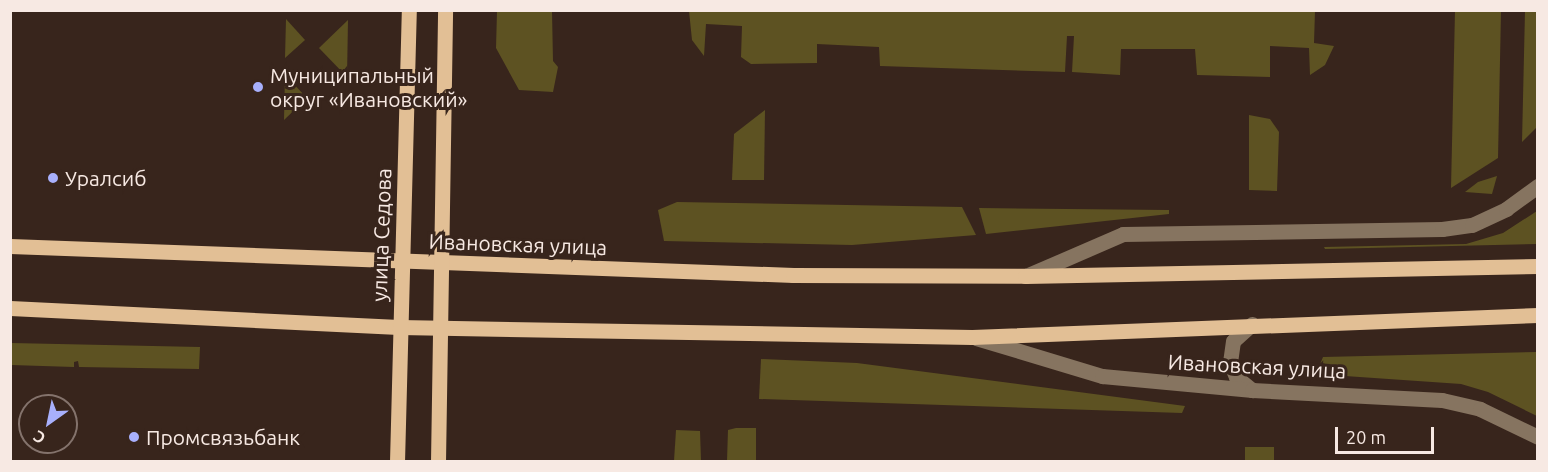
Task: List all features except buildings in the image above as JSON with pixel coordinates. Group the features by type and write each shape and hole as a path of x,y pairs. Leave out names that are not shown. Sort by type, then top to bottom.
{"main road":[{"name":"улица Седова","path":"397,462 400,262 409,10"},
{"path":"438,462 445,10"},
{"name":"Ивановская улица","path":"10,246 793,275 1025,276 1538,266"},
{"name":"Ивановская улица","path":"10,308 399,327 972,337 1252,324 1538,315"}],"street":[{"name":"Ивановская улица","path":"1025,276 1123,234 1442,229 1490,218 1538,186"},
{"path":"1252,324 1233,341 1230,362 1236,377 1252,390"},
{"name":"Ивановская улица","path":"972,337 1102,376 1252,390 1442,400 1480,409 1538,437"}],"shaded area":[{"path":"497,11 552,11 553,61 558,67 553,92 519,90 496,48"},
{"path":"689,11 1315,11 1314,43 1334,46 1325,65 1310,75 1309,48 1270,46 1270,77 1197,75 1195,49 1121,49 1120,75 1072,72 1074,36 1067,36 1065,72 880,66 879,47 817,44 817,63 751,64 741,57 742,26 706,24 704,56 692,40"},
{"path":"1455,11 1501,11 1498,158 1451,188"},
{"path":"1525,11 1537,11 1538,126 1522,142"},
{"path":"286,19 305,40 285,58"},
{"path":"348,20 347,77 319,48"},
{"path":"285,75 307,98 284,120"},
{"path":"765,110 764,180 732,180 734,134"},
{"path":"1249,115 1270,119 1279,132 1277,191 1249,190"},
{"path":"1497,176 1492,194 1465,192 1478,182"},
{"path":"677,202 962,207 976,235 852,245 664,241 658,210"},
{"path":"979,208 1169,210 1169,214 986,234"},
{"path":"1537,211 1537,244 1325,249 1324,247 1466,244 1503,233"},
{"path":"11,343 200,347 199,369 79,367 78,361 74,362 74,367 11,365"},
{"path":"1537,352 1537,416 1488,392 1461,384 1316,374 1323,357"},
{"path":"761,359 857,363 1185,406 1182,413 759,399"},
{"path":"756,428 756,461 727,461 728,430"},
{"path":"676,430 700,431 701,461 674,461"},
{"path":"1245,447 1274,447 1274,461 1245,461"}],"place":[{"name":"Муниципальный округ «Ивановский»","path":"258,87"},
{"name":"Уралсиб","path":"53,178"},
{"name":"Промсвязьбанк","path":"134,437"}]}
